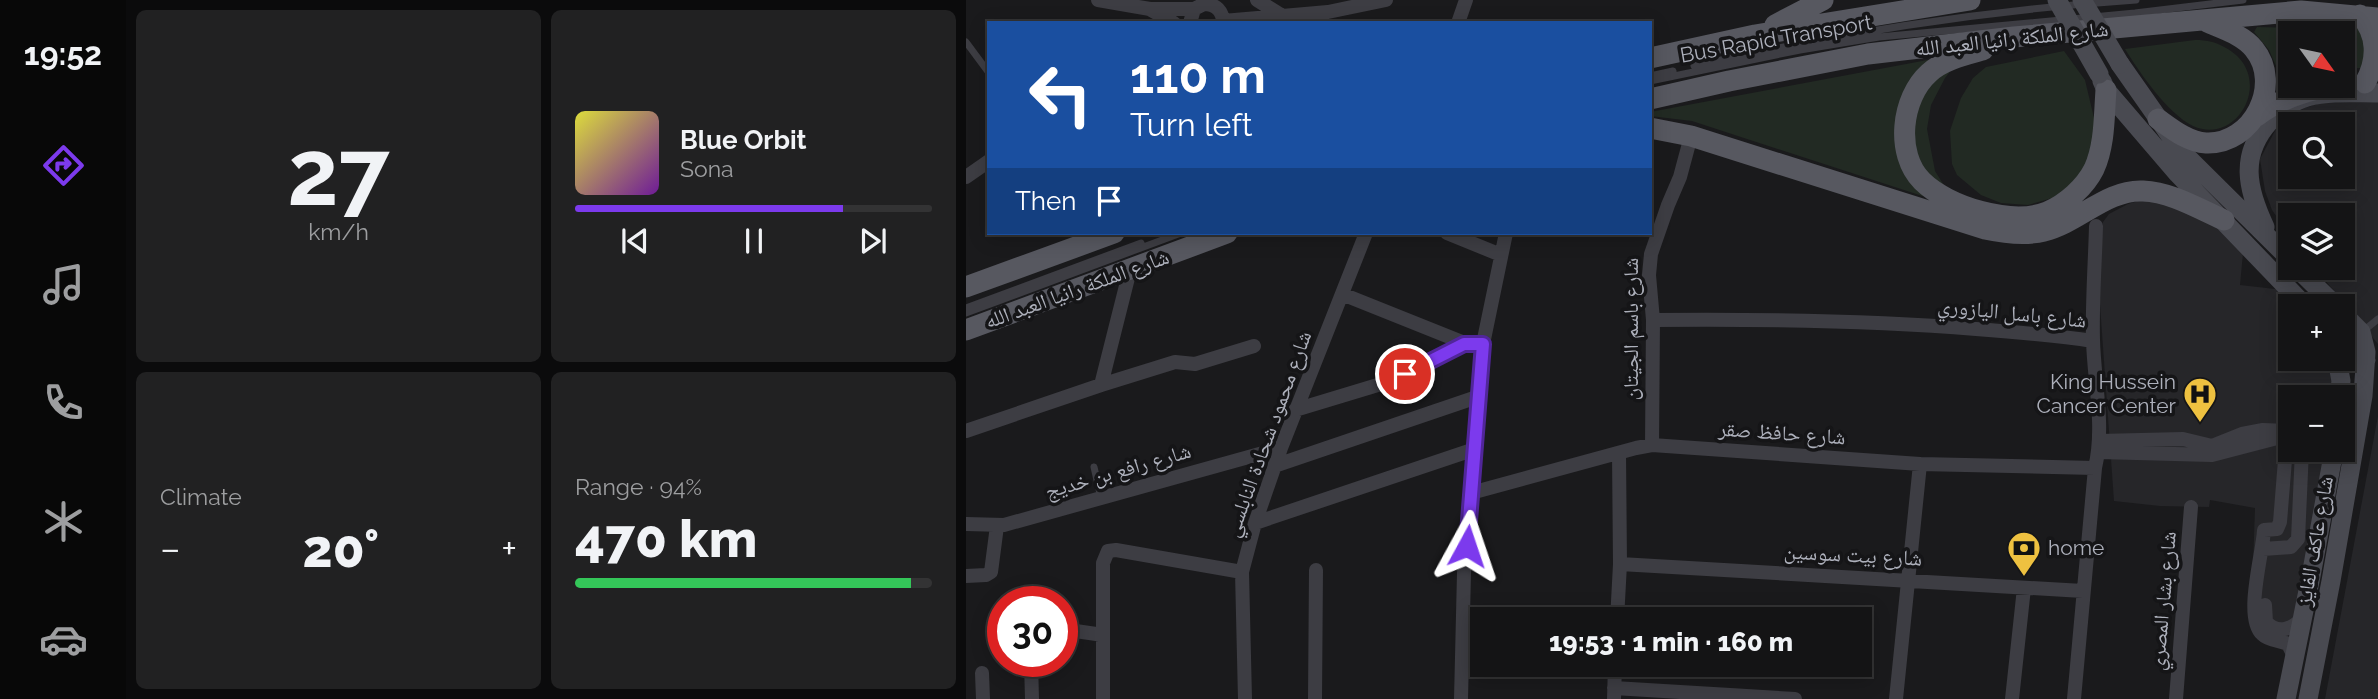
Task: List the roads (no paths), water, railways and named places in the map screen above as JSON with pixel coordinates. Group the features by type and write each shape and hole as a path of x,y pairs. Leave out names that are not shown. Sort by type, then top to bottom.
{"main road":[{"path":"1755,35 1823,0"},
{"name":"شارع الملكة رانيا العبد الله","path":"1652,58 1755,35 1970,0"},
{"path":"2057,0 2103,82 2178,174 2293,294"},
{"path":"2082,0 2120,64 2181,151 2278,248"},
{"name":"شارع الملكة رانيا العبد الله","path":"1652,99 1868,54 2014,37 2301,11 2369,17"},
{"path":"2369,17 2376,44 2374,86"},
{"path":"2205,21 2246,41 2261,59 2266,91 2263,103 2252,120"},
{"path":"2014,37 1953,59 1929,72 1909,105 1905,142 1910,163 1920,179 1936,192 1967,207 2001,215 2047,212 2070,198 2083,186 2099,157 2103,136 2103,82"},
{"path":"2356,85 2374,86"},
{"path":"2278,246 2266,230 2251,191 2248,171 2255,142 2276,114 2304,98 2374,86"},
{"path":"2158,119 2180,134 2207,143 2235,136 2252,120 2287,98"},
{"path":"1652,128 1691,136 2005,233 2042,232 2121,194 2140,191 2159,193 2224,220"},
{"name":"شارع الملكة رانيا العبد الله","path":"966,287 1109,235"},
{"name":"شارع الملكة رانيا العبد الله","path":"966,330 1222,235"},
{"path":"2276,276 2297,286 2305,294"},
{"path":"2309,280 2324,294"},
{"path":"2355,335 2365,352"},
{"name":"شارع عاكف الفايز","path":"2308,699 2363,396 2365,352"},
{"name":"شارع عاكف الفايز","path":"2286,699 2332,462"}],"street":[{"path":"1098,0 1170,21"},
{"path":"1223,20 1226,0"},
{"path":"1257,0 1280,15"},
{"path":"1223,20 1328,12 1386,0"},
{"path":"1459,21 1466,0"},
{"path":"1179,21 1204,4 1215,6 1223,20"},
{"path":"1148,13 1195,10"},
{"name":"شارع باسم الجيتان","path":"1652,445 1653,320 1649,275 1651,254 1680,177 1691,136"},
{"path":"966,177 987,162"},
{"path":"2093,341 2096,226"},
{"name":"شارع محمود شحادة النابلسي","path":"1245,699 1242,572 1280,448 1365,235"},
{"path":"1452,235 1501,255"},
{"path":"1461,699 1462,621 1483,344 1506,235"},
{"path":"1101,385 1130,270"},
{"path":"1342,294 1464,344 1483,344"},
{"name":"شارع باسل اليازوري","path":"1653,320 1786,319 1917,324 2093,341 2098,388 2099,446 2074,699"},
{"path":"1295,410 1381,384 1464,344"},
{"path":"966,432 1175,362 1195,364 1254,346"},
{"path":"1274,466 1480,396"},
{"path":"2099,446 2212,455 2278,436"},
{"name":"شارع حافظ صقر","path":"1471,493 1652,445 1920,464 2095,468"},
{"name":"شارع رافع بن خديج","path":"966,524 997,526 1280,448"},
{"path":"1255,523 1475,449"},
{"path":"1618,607 1619,453"},
{"path":"2287,462 2280,522 2277,529 2264,530 2266,622 2275,629 2285,629 2294,626 2303,617"},
{"path":"2263,549 2291,547 2298,539 2301,462"},
{"path":"1896,699 1920,464"},
{"name":"شارع بشار المصري","path":"2176,699 2192,506"},
{"path":"966,576 991,573 997,526"},
{"path":"2263,549 2258,564 2256,624 2267,638 2288,644 2295,658"},
{"path":"1103,699 1104,563 1108,551 1116,550 1242,572"},
{"name":"شارع بيت سوسين","path":"1620,564 2083,591"},
{"path":"1315,699 1316,570"},
{"path":"2011,699 2024,587"},
{"path":"1078,631 1104,635"},
{"path":"982,673 983,699"},
{"path":"1031,677 1032,699"},
{"path":"1614,693 1795,699"}],"lane":[{"name":"Bus Rapid Transport","path":"1652,78 1752,53 1888,30 1991,15 2136,0"},
{"name":"Bus Rapid Transport","path":"1652,79 1867,39 2243,0"},
{"path":"966,42 987,70"},
{"path":"966,311 1163,235"},
{"path":"966,311 1175,235"},
{"path":"2365,352 2378,319"},
{"path":"1094,467 1101,498"}],"place":[{"name":"King Hussein Cancer Center","path":"2200,424"},
{"name":"home","path":"2024,578"}]}
